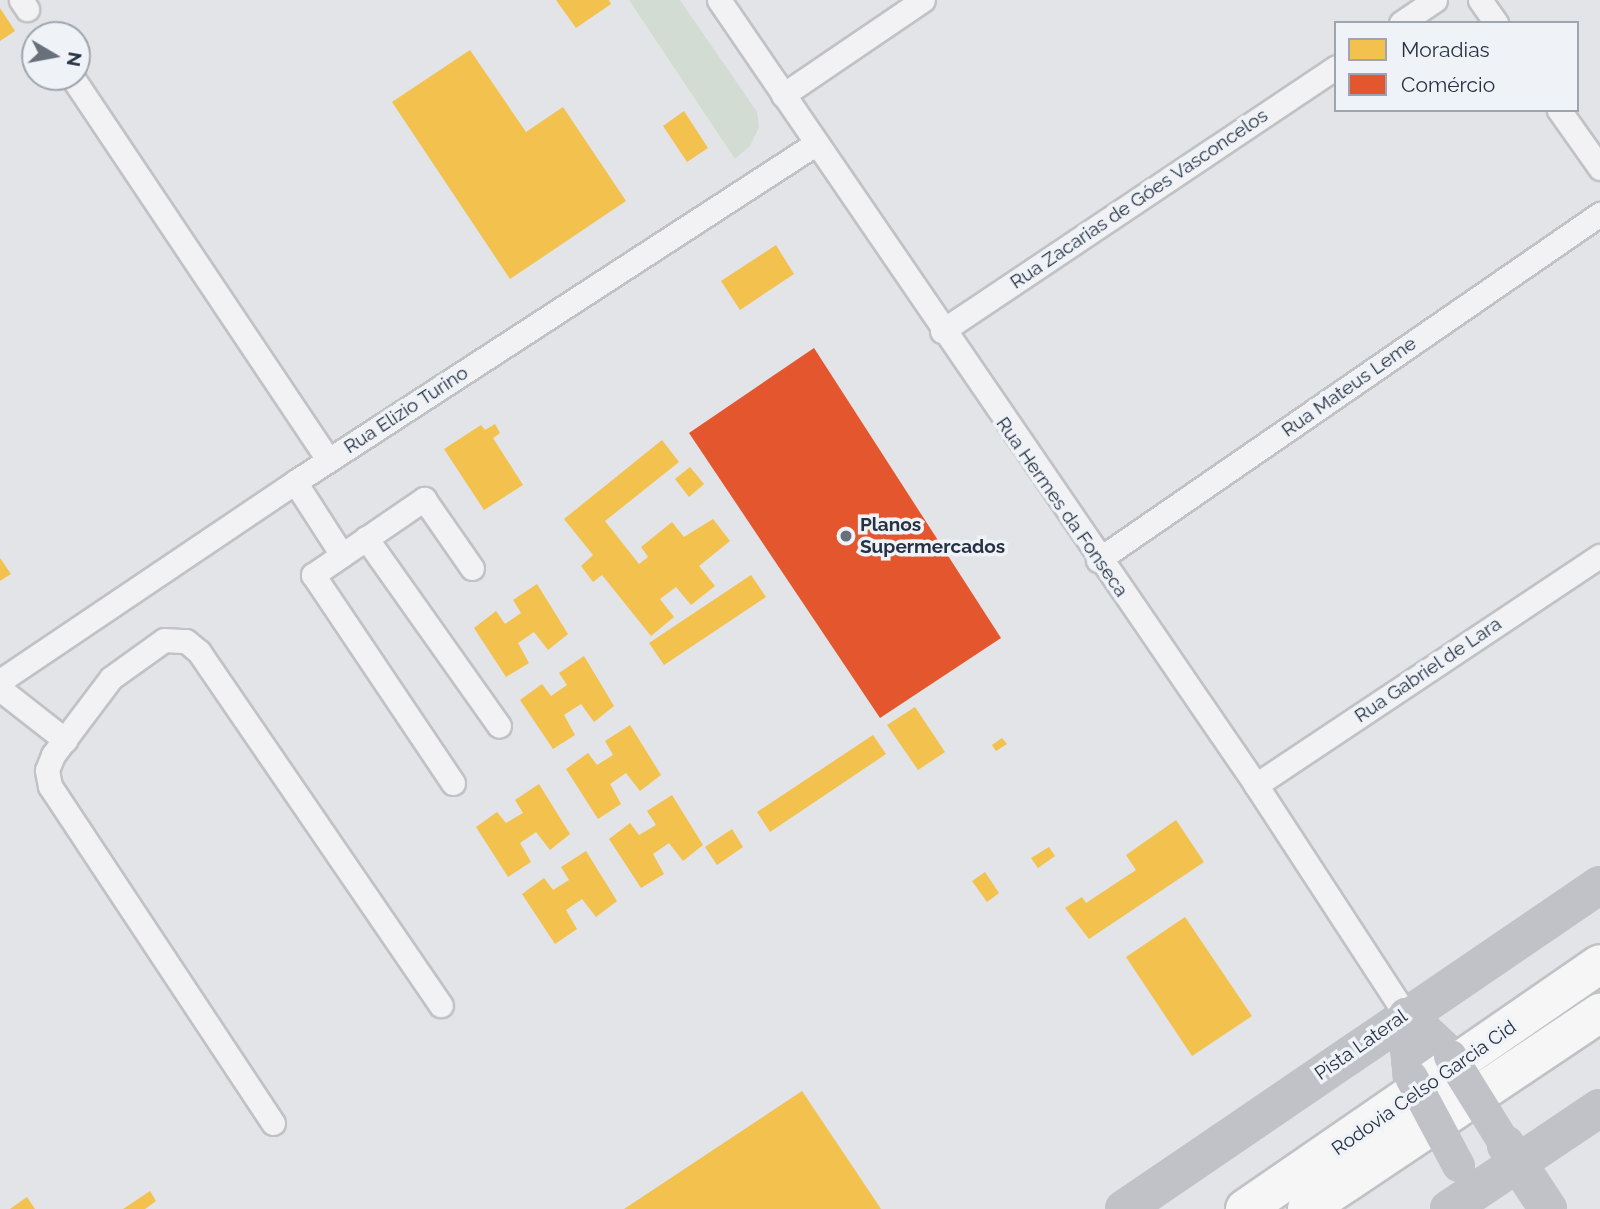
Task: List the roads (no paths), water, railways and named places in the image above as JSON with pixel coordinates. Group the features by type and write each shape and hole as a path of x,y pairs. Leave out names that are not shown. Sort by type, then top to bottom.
{"highway":[{"name":"Rodovia Celso Garcia Cid","path":"1245,1209 1600,964"},
{"name":"Rodovia Celso Garcia Cid","path":"1307,1209 1600,1013"}],"street":[{"name":"Rua Hermes da Fonseca","path":"719,0 1098,560 1256,785 1405,1014"},
{"path":"783,95 923,0"},
{"path":"1404,21 1435,0"},
{"path":"1480,0 1495,21"},
{"name":"Rua Zacarias de Góes Vasconcelos","path":"942,331 1334,68"},
{"path":"81,91 328,460"},
{"path":"1560,112 1600,168"},
{"name":"Rua Elizio Turino","path":"0,681 328,460 815,144"},
{"name":"Rua Mateus Leme","path":"1098,560 1600,214"},
{"path":"295,482 342,555"},
{"path":"453,783 313,575 424,499 472,568"},
{"path":"366,538 499,726"},
{"name":"Rua Gabriel de Lara","path":"1256,785 1600,556"},
{"path":"273,1123 50,786 47,770 65,740 111,678 164,640 186,641 199,652 441,1005"},
{"path":"0,689 65,740"},
{"name":"Pista Lateral","path":"1123,1209 1405,1014 1600,884"},
{"path":"1405,1014 1450,1056 1548,1209"},
{"path":"1405,1014 1412,1077 1466,1194 1509,1151 1600,1107"}],"place":[{"name":"Planos Supermercados","path":"846,536"}]}
